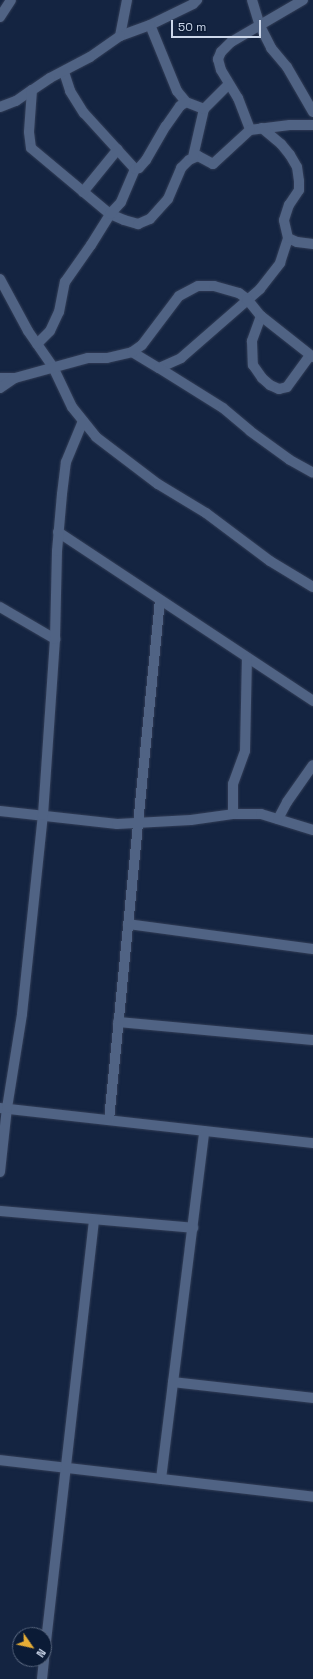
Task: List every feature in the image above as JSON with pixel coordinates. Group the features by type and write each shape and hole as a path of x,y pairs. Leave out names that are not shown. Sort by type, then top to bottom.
{"street":[{"path":"0,17 11,0"},
{"path":"120,36 127,0"},
{"path":"0,107 16,101 32,90 90,57 120,36 150,25 193,4 197,0"},
{"path":"252,0 260,26 271,48 287,67 313,112"},
{"path":"250,130 238,98 221,70 218,59 221,52 242,35 303,0"},
{"path":"150,25 177,91 186,102 204,109"},
{"path":"64,72 70,91 84,113 136,169"},
{"path":"32,90 28,132 31,148 110,214 138,224 150,219 168,199 181,168 193,157 204,109 229,84"},
{"path":"37,344 50,331 59,312 65,282 91,245 110,214 121,202 136,169 139,168 146,160 166,126 180,106 186,102"},
{"path":"193,157 200,157 210,163 215,163 250,130 290,125 313,125"},
{"path":"159,368 181,358 260,289 280,263 288,238 284,220 289,205 298,190 297,168 290,155 281,144 262,128"},
{"path":"83,192 118,149"},
{"path":"288,238 297,242 313,244"},
{"path":"0,279 37,344 53,367 72,407 96,437 138,470 206,513 270,561 313,587"},
{"path":"0,388 16,378 53,367 88,358 107,358 132,352 142,345 179,296 198,286 226,288 248,299 261,316 311,356 287,387 279,389 270,385 262,378 253,365 252,341 261,316"},
{"path":"132,352 223,408 250,431 290,460 313,473"},
{"path":"0,378 16,378"},
{"path":"0,1172 4,1108 22,1014 43,816 54,638 58,532 66,462 83,421"},
{"path":"58,532 313,701"},
{"path":"109,1120 160,600"},
{"path":"0,607 54,638"},
{"path":"233,814 233,784 245,751 247,658"},
{"path":"278,819 290,798 312,772"},
{"path":"0,811 117,824 191,820 233,814 261,814 313,830"},
{"path":"128,924 313,949"},
{"path":"118,1022 313,1040"},
{"path":"4,1108 204,1132 313,1143"},
{"path":"161,1479 204,1132"},
{"path":"0,1211 192,1228"},
{"path":"48,1627 94,1220"},
{"path":"173,1382 313,1398"},
{"path":"0,1460 313,1497"},
{"path":"42,1679 43,1667"}]}
